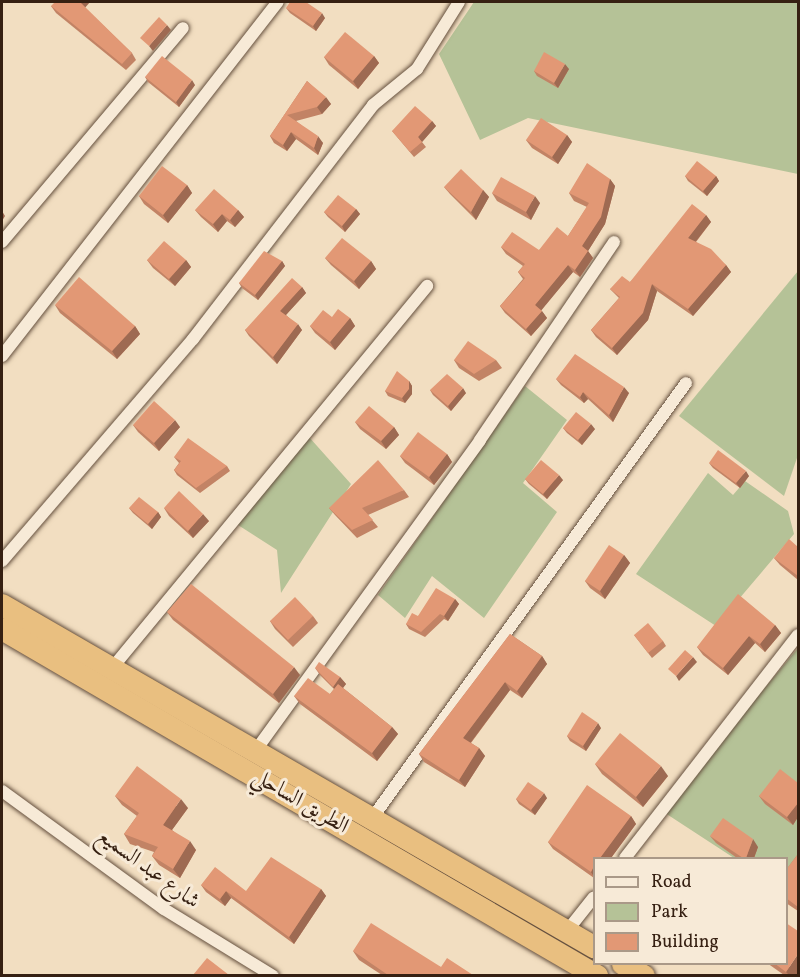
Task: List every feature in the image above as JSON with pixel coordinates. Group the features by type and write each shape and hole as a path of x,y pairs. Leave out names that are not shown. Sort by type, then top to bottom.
{"highway":[{"name":"الطريق الساحلي","path":"2,605 373,817 593,946"},
{"name":"الطريق الساحلي","path":"2,629 597,975"},
{"path":"626,965 644,975"}],"street":[{"path":"2,356 278,2"},
{"path":"2,561 193,339 373,105 417,69 459,2"},
{"path":"2,242 183,28"},
{"path":"256,750 473,449 614,242"},
{"path":"113,667 427,286"},
{"path":"373,817 686,383"},
{"path":"626,857 798,635"},
{"name":"شارع عبد السميع","path":"2,791 164,909 267,974"},
{"path":"567,931 593,898"}],"green space":[{"path":"474,2 798,2 798,174 528,118 480,140 439,54"},
{"path":"798,271 798,455 784,496 679,416"},
{"path":"525,386 567,420 523,483 557,512 484,618 432,576 405,618 378,595"},
{"path":"309,437 351,484 281,593 277,550 238,525"},
{"path":"708,473 733,495 745,481 788,511 794,534 716,626 636,574"},
{"path":"798,648 798,908 788,900 788,857 732,857 662,811"}],"building":[{"path":"55,2 80,2 132,53 122,64 51,6"},
{"path":"290,2 306,2 322,13 313,26 286,8"},
{"path":"159,17 167,25 149,46 140,38"},
{"path":"345,32 374,56 353,81 324,57"},
{"path":"544,52 565,64 554,83 534,71"},
{"path":"162,56 192,80 176,102 145,77"},
{"path":"307,81 326,97 317,107 287,115 318,136 314,148 291,132 283,145 270,136"},
{"path":"415,106 432,121 418,137 422,142 410,152 392,131"},
{"path":"541,118 567,135 552,157 526,140"},
{"path":"697,161 716,176 703,191 685,176"},
{"path":"587,163 610,179 601,217 582,246 588,251 575,270 568,265 535,305 542,311 526,329 500,306 525,278 518,272 525,264 501,247 512,232 539,250 557,227 568,236 589,203 569,193"},
{"path":"162,166 187,185 163,215 139,196"},
{"path":"461,169 483,190 471,212 444,187"},
{"path":"501,177 535,196 526,212 492,193"},
{"path":"214,189 238,210 230,220 222,214 213,224 195,210"},
{"path":"338,195 356,209 342,226 324,212"},
{"path":"692,204 706,215 688,238 711,249 726,265 688,309 652,284 643,313 612,348 591,330 620,297 610,289 622,276 630,282"},
{"path":"342,238 371,261 354,281 325,258"},
{"path":"164,241 186,260 169,279 147,260"},
{"path":"264,251 282,261 255,295 239,283"},
{"path":"79,277 135,326 112,351 55,305"},
{"path":"292,278 302,287 280,311 298,324 273,357 245,330"},
{"path":"338,309 350,318 330,342 310,326 323,310 332,317"},
{"path":"468,341 496,360 474,374 454,360"},
{"path":"575,354 624,387 609,415 583,392 580,397 556,379"},
{"path":"397,371 409,381 409,389 402,398 385,391"},
{"path":"447,374 463,388 448,406 430,390"},
{"path":"154,401 175,420 154,443 133,425"},
{"path":"369,406 394,427 381,441 355,422"},
{"path":"576,412 591,424 578,440 563,428"},
{"path":"418,432 447,454 429,477 400,456"},
{"path":"188,438 227,466 196,488 174,470 181,461 174,457"},
{"path":"718,450 746,471 736,483 709,463"},
{"path":"378,460 404,490 362,508 373,520 352,530 329,508"},
{"path":"541,460 559,475 543,494 525,479"},
{"path":"179,491 203,514 188,531 164,508"},
{"path":"139,497 158,512 148,524 129,508"},
{"path":"789,539 798,547 798,576 774,558"},
{"path":"609,545 624,555 600,591 585,581"},
{"path":"191,584 294,667 273,694 167,612"},
{"path":"436,588 455,599 444,616 440,614 421,632 406,624 412,613 418,616"},
{"path":"738,594 775,625 760,644 749,636 723,668 697,647"},
{"path":"295,597 313,616 288,640 270,621"},
{"path":"648,623 663,641 648,653 634,635"},
{"path":"510,634 542,656 517,691 505,682 463,738 479,748 459,780 419,754"},
{"path":"685,650 693,657 676,676 668,669"},
{"path":"319,662 340,677 333,687 315,668"},
{"path":"308,678 330,694 338,684 392,727 372,753 294,696"},
{"path":"582,712 598,723 583,746 567,736"},
{"path":"620,733 661,766 636,797 595,764"},
{"path":"137,766 181,799 163,825 190,841 173,869 152,856 158,847 124,834 139,813 115,796"},
{"path":"780,769 798,783 798,803 787,817 759,796"},
{"path":"528,782 544,793 531,810 516,799"},
{"path":"587,785 631,816 601,857 593,857 591,872 548,842"},
{"path":"723,818 753,839 746,857 742,857 710,836"},
{"path":"798,854 798,907 788,900 788,867"},
{"path":"271,857 321,889 289,937 226,891 220,899 201,885 215,867 246,891"},
{"path":"371,923 441,967 447,958 473,975 388,975 353,951"},
{"path":"788,924 798,931 798,954 786,972 777,965 788,965"},
{"path":"207,958 229,975 193,975"}]}
